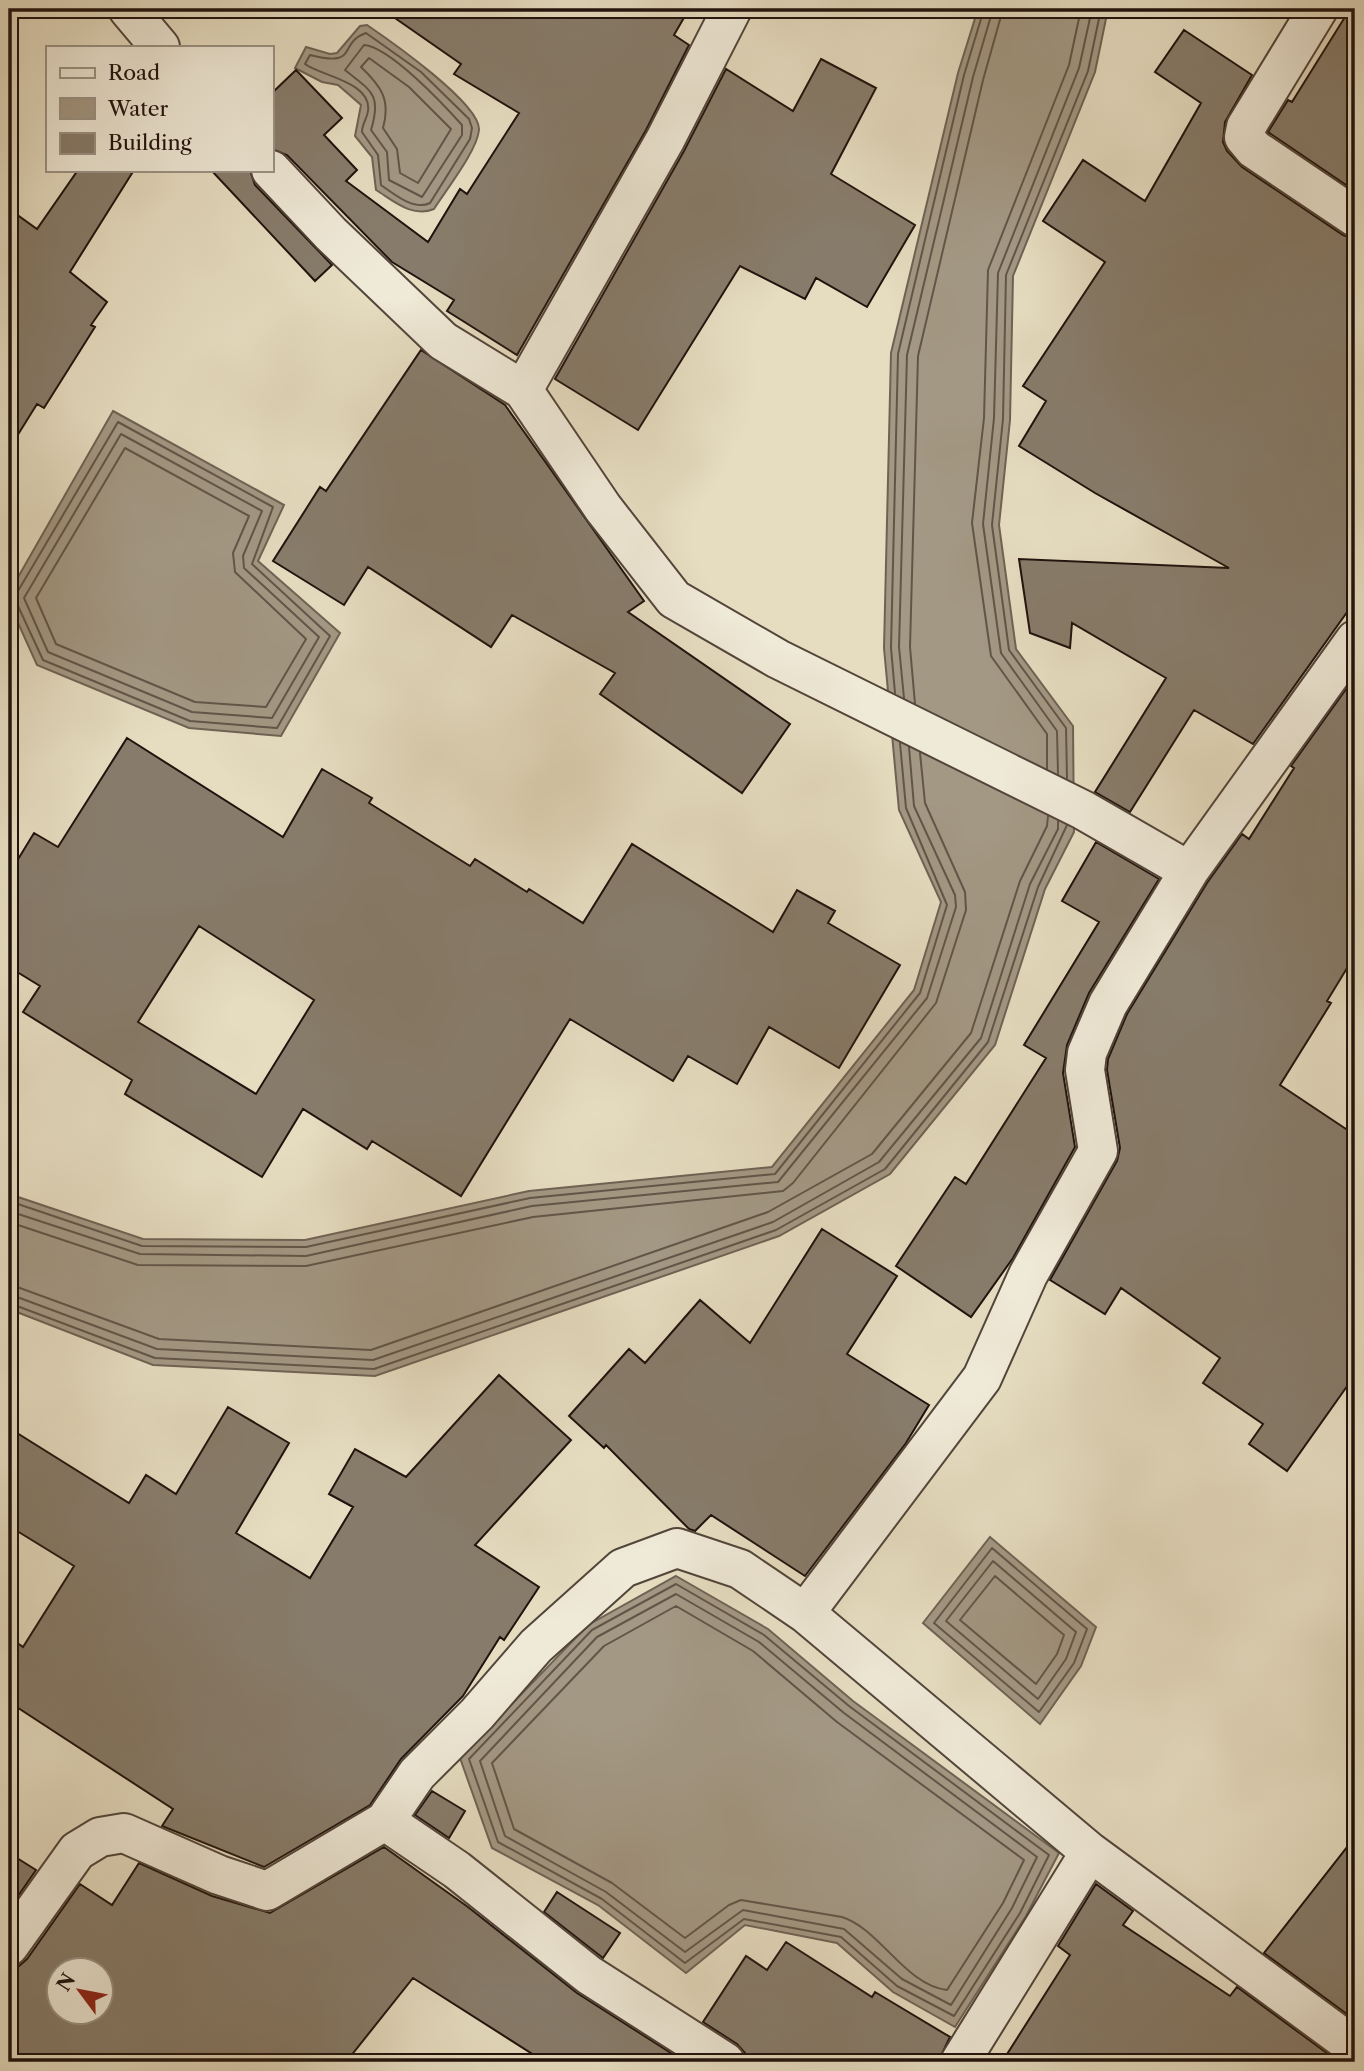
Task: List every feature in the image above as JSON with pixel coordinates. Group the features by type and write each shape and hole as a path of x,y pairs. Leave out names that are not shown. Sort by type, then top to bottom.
{"street":[{"path":"128,9 159,46"},
{"path":"523,390 665,140 732,9"},
{"path":"1318,9 1246,127 1244,137 1254,149 1355,217"},
{"path":"273,172 331,234 443,341 523,390 603,508 674,598 778,659 1083,810 1189,872"},
{"path":"804,1613 982,1378 1028,1275 1098,1151 1085,1070 1087,1053 1108,1004 1189,872 1349,661"},
{"path":"9,1946 77,1851 100,1837 124,1833 219,1875 267,1891 385,1821 417,1774 477,1714 536,1646 623,1568 677,1548 740,1569 804,1613 1090,1852 1355,2047"},
{"path":"385,1821 457,1870 589,1975 726,2062"},
{"path":"960,2062 1090,1852"}],"water":[{"path":"978,9 1108,9 1095,72 1013,276 1010,420 999,525 1016,649 1073,726 1074,832 1045,889 995,1045 890,1174 779,1236 375,1376 153,1365 9,1309 9,1194 143,1239 305,1240 529,1191 772,1167 914,990 941,902 899,810 884,648 891,353 958,73"},
{"path":"367,25 432,73 476,119 479,130 473,149 434,209 411,210 376,190 372,157 355,136 361,105 338,85 322,82 295,68 306,47 330,54 337,53 360,26"},
{"path":"113,411 284,505 258,561 340,633 281,736 189,728 37,665 9,603 9,593"},
{"path":"990,1537 1096,1627 1081,1666 1040,1724 923,1623"},
{"path":"676,1576 768,1629 853,1701 1059,1853 1026,1916 955,2027 893,1992 837,1943 745,1925 686,1973 598,1905 492,1848 460,1758 588,1625"}],"building":[{"path":"382,9 689,9 674,35 689,45 646,130 517,355 447,311 454,300 392,262 287,155 273,150 273,92 296,70 342,118 324,135 357,170 346,181 428,242 460,189 467,194 519,113 454,74 461,64"},
{"path":"1350,9 1355,9 1355,191 1268,132 1288,100 1292,102"},
{"path":"1184,30 1252,75 1225,122 1223,142 1227,151 1242,167 1343,235 1355,239 1355,601 1253,744 1194,710 1130,812 1095,792 1166,678 1072,623 1070,648 1030,633 1019,559 1229,568 1095,493 1019,446 1046,401 1023,386 1105,262 1043,221 1083,160 1145,201 1201,103 1155,72"},
{"path":"821,59 876,88 831,174 915,225 867,307 816,278 805,299 740,266 638,430 555,379 684,151 726,69 793,111"},
{"path":"77,172 133,172 70,272 107,302 91,325 95,327 44,408 37,404 9,449 9,209 37,229"},
{"path":"213,172 251,172 255,185 332,265 315,281"},
{"path":"421,350 505,405 644,601 628,612 790,724 742,793 600,694 615,673 512,615 491,647 368,567 344,605 273,561 320,487 326,491"},
{"path":"1349,685 1355,689 1355,955 1327,1001 1331,1003 1280,1085 1355,1135 1355,1375 1287,1471 1249,1444 1263,1424 1203,1383 1220,1358 1121,1288 1105,1314 1050,1280 1117,1161 1120,1148 1107,1070 1108,1059 1127,1014 1207,883 1242,834 1249,839 1294,768 1291,766"},
{"path":"127,738 283,837 322,769 372,798 369,803 470,866 475,859 583,923 632,844 773,932 797,890 835,911 828,923 900,965 839,1068 769,1027 737,1084 688,1056 673,1081 570,1019 461,1196 372,1141 367,1149 303,1109 262,1177 125,1094 132,1080 23,1012 40,986 9,967 9,874 34,833 58,847","holes":["199,926 314,1000 256,1094 138,1022"]},
{"path":"1096,842 1159,879 1089,993 1067,1045 1063,1073 1075,1147 1013,1258 971,1317 896,1266 955,1177 966,1184 1046,1058 1024,1045 1099,922 1062,901"},
{"path":"822,1229 897,1276 847,1354 929,1405 906,1443 805,1576 711,1515 695,1531 689,1529 606,1445 604,1448 569,1416 629,1349 645,1363 700,1300 750,1343"},
{"path":"499,1375 571,1440 475,1545 539,1587 504,1640 500,1637 463,1696 401,1759 370,1805 264,1867 162,1826 173,1809 9,1702 9,1637 23,1647 74,1566 9,1526 9,1428 129,1503 146,1475 176,1494 228,1407 289,1443 236,1533 310,1578 353,1507 329,1494 355,1449 406,1477"},
{"path":"432,1791 465,1811 449,1838 415,1815"},
{"path":"1355,1837 1355,2020 1264,1953"},
{"path":"384,1847 468,1907 577,1993 685,2062 545,2062 413,1978 346,2062 9,2062 9,1968 19,1966 27,1959 80,1884 112,1905 139,1863 212,1896 270,1913"},
{"path":"9,1853 36,1870 9,1909"},
{"path":"1096,1884 1133,1911 1123,1925 1230,1996 1237,1987 1339,2062 1002,2062 1070,1955 1058,1946"},
{"path":"557,1892 620,1933 603,1958 544,1912"},
{"path":"786,1942 872,1997 875,1992 950,2037 938,2062 747,2062 745,2053 737,2044 703,2022 746,1956 767,1970"}]}
